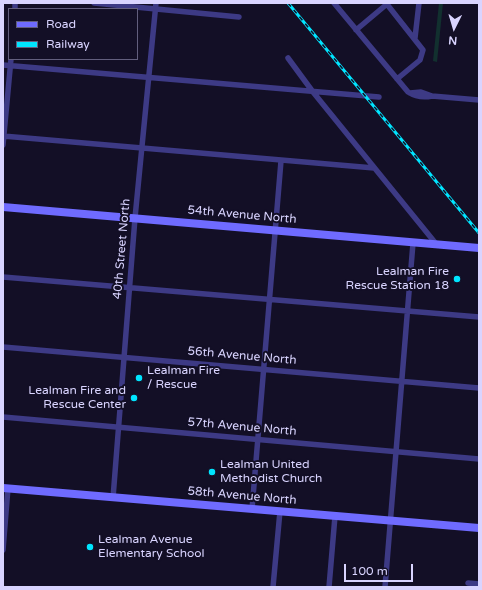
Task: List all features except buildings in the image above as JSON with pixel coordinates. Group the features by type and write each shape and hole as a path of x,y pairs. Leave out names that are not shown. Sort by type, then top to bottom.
{"main road":[{"name":"54th Avenue North","path":"3,207 479,248"},
{"name":"58th Avenue North","path":"6,488 479,528"}],"street":[{"path":"94,3 156,6 238,17"},
{"path":"334,3 409,93 421,97 432,96 479,100"},
{"path":"415,38 419,3"},
{"path":"356,30 386,4 415,38 423,50 422,57 397,79"},
{"name":"40th Street North","path":"113,498 135,218 156,6"},
{"path":"288,58 313,92 437,245"},
{"path":"3,146 11,60"},
{"path":"3,65 379,97"},
{"path":"3,136 374,168"},
{"path":"252,509 280,161"},
{"path":"386,587 413,242"},
{"path":"3,277 479,317"},
{"name":"56th Avenue North","path":"3,347 123,356 264,370 479,388"},
{"name":"57th Avenue North","path":"3,417 479,459"},
{"path":"3,550 6,488"},
{"path":"273,587 280,511"},
{"path":"329,587 336,516"},
{"path":"468,583 479,584"}],"green space":[{"path":"439,3 443,3 437,62 433,61"}],"railway":[{"path":"288,3 479,233"}],"place":[{"name":"Lealman Fire Rescue Station 18","path":"457,279"},
{"name":"Lealman Fire / Rescue","path":"139,378"},
{"name":"Lealman Fire and Rescue Center","path":"134,398"},
{"name":"Lealman United Methodist Church","path":"212,472"},
{"name":"Lealman Avenue Elementary School","path":"90,547"}]}
